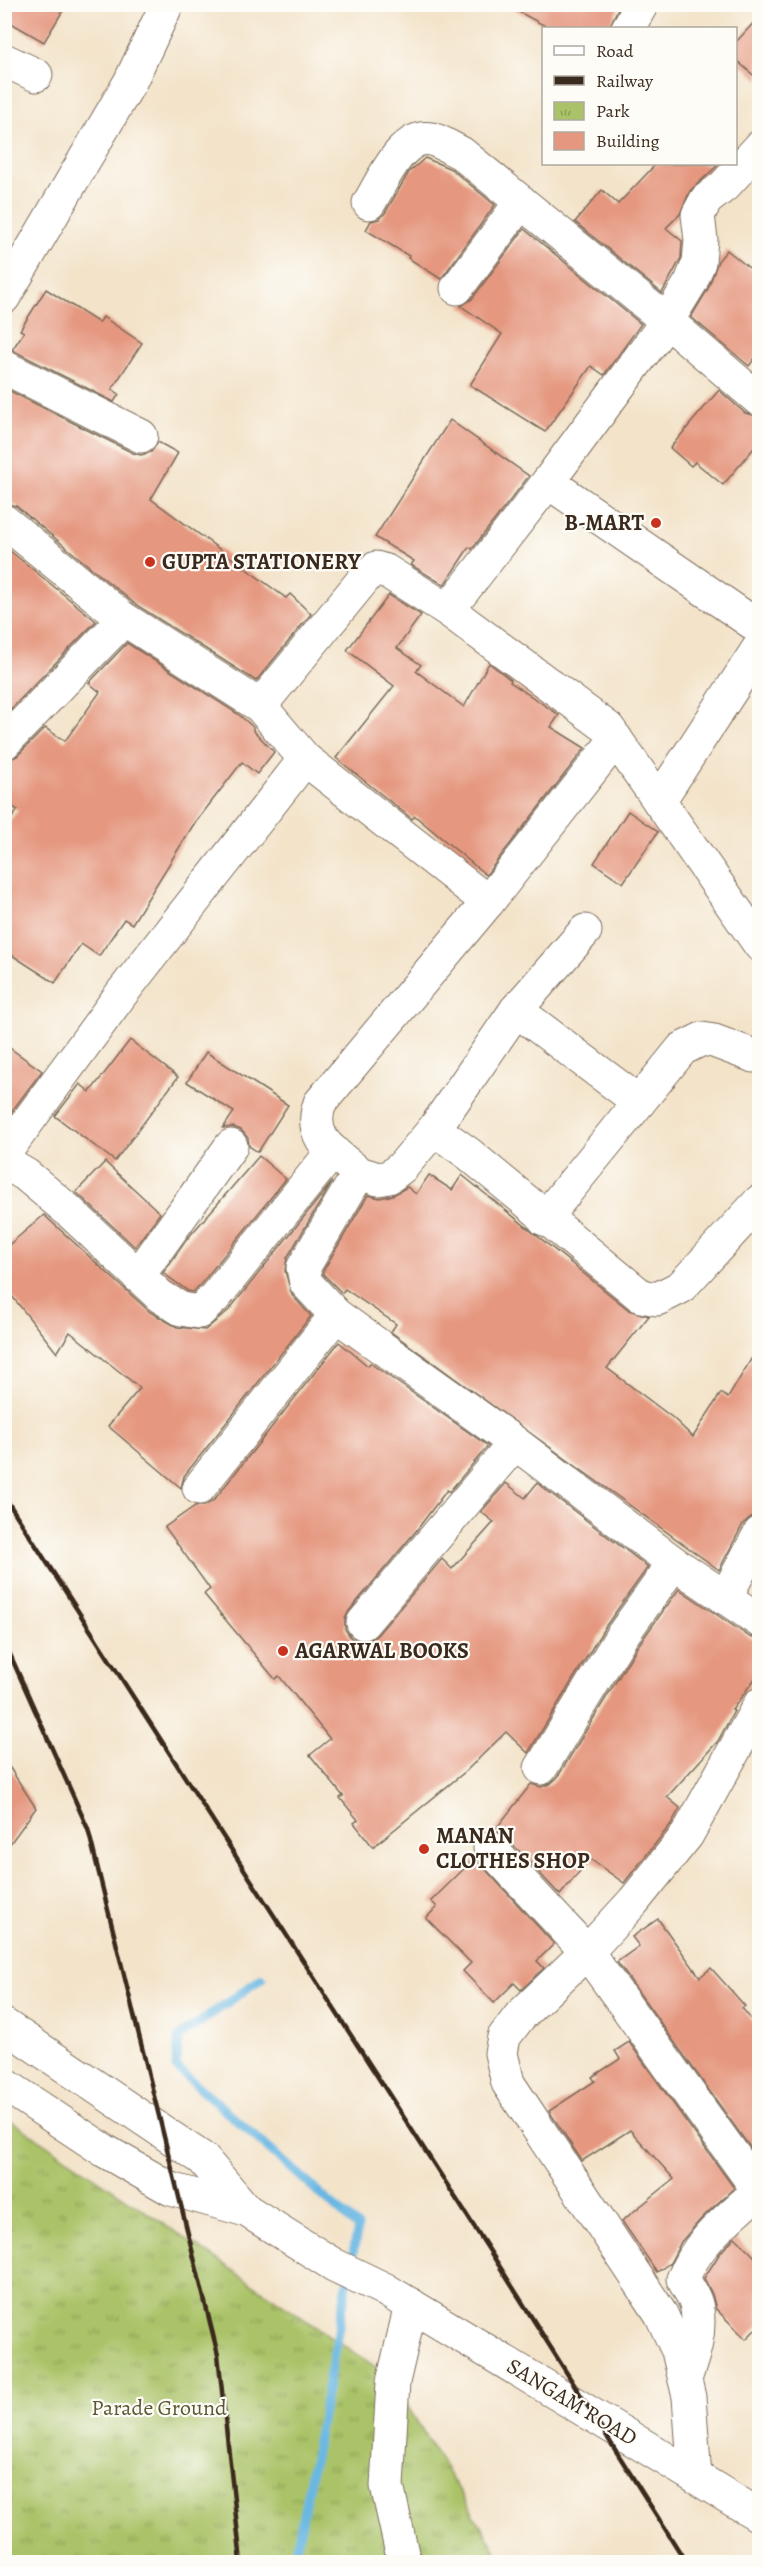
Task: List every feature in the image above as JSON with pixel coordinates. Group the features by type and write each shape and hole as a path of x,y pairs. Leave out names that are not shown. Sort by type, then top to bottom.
{"street":[{"path":"4,297 130,82 166,4"},
{"path":"629,27 642,4"},
{"path":"4,60 36,75"},
{"path":"369,203 397,156 412,141 430,139 461,153 667,321 757,398"},
{"path":"448,609 548,482 667,321 699,262 701,240 698,215 706,200 724,186 759,148"},
{"path":"458,288 521,202"},
{"path":"4,367 141,436"},
{"path":"548,482 759,628"},
{"path":"4,521 124,619 260,706 305,759 488,902"},
{"path":"260,706 368,574 376,568 386,571 448,609 608,728 759,945"},
{"path":"4,742 124,619"},
{"path":"659,801 759,646"},
{"path":"585,931 516,1010 434,1130 402,1167 389,1177 378,1179 359,1173 323,1143 316,1129 315,1116 320,1102 488,902 616,739"},
{"path":"4,1154 122,993 305,759"},
{"path":"516,1010 639,1102"},
{"path":"544,1219 682,1049 702,1039 714,1041 754,1056"},
{"path":"434,1130 469,1154 544,1219 640,1296 657,1299 681,1287 698,1272 759,1201"},
{"path":"138,1276 231,1146"},
{"path":"4,1162 26,1175 60,1204 160,1296 182,1309 199,1312 214,1298 333,1151"},
{"path":"359,1173 303,1268 306,1283 336,1315 515,1443 674,1563 759,1621"},
{"path":"199,1488 336,1315"},
{"path":"363,1623 515,1443"},
{"path":"725,1598 759,1533"},
{"path":"540,1768 621,1637 674,1563"},
{"path":"695,2477 689,2397 678,2351 661,2314 508,2083 501,2053 504,2037 520,2016 587,1952 633,1902 687,1835 759,1704"},
{"path":"490,1848 587,1952 759,2191 700,2247 690,2261 683,2279 697,2308 698,2334 693,2358 685,2379"},
{"path":"4,2025 203,2159 246,2210"},
{"path":"4,2084 105,2151 171,2189 246,2210"},
{"name":"SANGAM ROAD","path":"246,2210 334,2265 398,2297 759,2516"},
{"path":"398,2297 387,2486 404,2562"}],"green space":[{"name":"Parade Ground","path":"4,2116 389,2376 503,2562 5,2562"}],"building":[{"path":"4,4 67,4 44,42 4,19"},
{"path":"504,4 620,4 609,27 547,27"},
{"path":"759,17 759,80 737,61 737,41"},
{"path":"425,158 451,169 495,205 441,279 366,230 371,221 379,219 385,213 409,172"},
{"path":"655,165 718,165 690,191 680,214 666,228 682,241 681,258 662,293 575,222 602,190 618,204"},
{"path":"524,229 641,324 604,375 591,366 545,432 470,385 502,334 461,306 472,299"},
{"path":"727,250 759,276 759,353 749,366 691,317 708,289 718,261"},
{"path":"46,289 99,323 103,317 142,343 112,389 119,394 114,402 12,350 24,332 20,330"},
{"path":"4,388 133,453 141,455 151,452 158,442 178,453 151,499 286,598 290,594 311,614 256,681 135,604 16,506 4,503"},
{"path":"719,390 745,413 759,416 759,442 723,485 695,462 691,466 670,448"},
{"path":"450,420 529,476 472,549 469,547 444,585 411,565 414,561 375,537"},
{"path":"4,546 96,621 4,716"},
{"path":"389,595 421,615 397,648 421,665 416,671 464,707 489,663 511,680 510,682 559,715 551,727 585,748 486,875 415,816 412,819 336,758 394,686 347,650"},
{"path":"127,643 238,714 253,727 253,730 274,752 257,774 242,762 192,827 132,924 124,919 99,956 81,944 55,983 4,950 4,828 18,810 4,802 4,761 17,756 45,728 65,741 100,692 89,683"},
{"path":"628,811 658,832 623,883 594,863"},
{"path":"130,1040 178,1077 115,1161 55,1116 80,1084 90,1092"},
{"path":"4,1044 42,1071 9,1115 4,1112"},
{"path":"206,1052 288,1105 258,1152 249,1146 248,1138 241,1130 233,1127 223,1128 234,1112 187,1082"},
{"path":"259,1156 286,1179 200,1285 193,1292 188,1291 163,1273 187,1239"},
{"path":"105,1162 160,1213 135,1247 76,1192"},
{"path":"429,1175 452,1190 462,1175 629,1310 649,1316 607,1368 673,1418 693,1437 721,1393 728,1398 759,1346 759,1514 743,1524 719,1570 391,1332 396,1324 345,1289 342,1293 323,1274 368,1195 380,1198 393,1195 407,1187 416,1194"},
{"path":"332,1182 287,1258 285,1271 292,1295 311,1316 184,1476 181,1488 108,1426 140,1388 70,1332 57,1353 4,1286 4,1249 44,1215 150,1312 177,1327 205,1330 229,1310"},
{"path":"339,1342 368,1366 370,1363 488,1446 449,1492 447,1490 349,1611 345,1619 345,1629 351,1638 360,1641 370,1640 377,1635 442,1559 452,1569 494,1522 481,1512 506,1483 525,1498 537,1483 648,1567 605,1627 528,1753 506,1732 466,1771 373,1847 354,1823 358,1820 340,1798 343,1796 310,1755 330,1739 279,1676 275,1679 204,1594 210,1589 165,1527 195,1506 205,1506 214,1500"},
{"path":"679,1589 750,1637 759,1640 759,1673 732,1710 734,1711 718,1741 667,1797 680,1808 671,1824 624,1883 590,1859 560,1895 504,1835 495,1830 531,1784 541,1787 557,1778 637,1647"},
{"path":"4,1759 36,1808 4,1852"},
{"path":"475,1858 554,1944 537,1961 544,1968 521,1990 514,1983 494,2003 463,1971 471,1963 426,1918 437,1907 431,1901"},
{"path":"658,1919 700,1977 711,1968 745,2006 742,2008 759,2029 759,2160 617,1962 639,1946 632,1937"},
{"path":"629,2042 734,2188 702,2218 681,2242 670,2263 657,2272 622,2221 674,2179 630,2130 582,2161 549,2111 595,2081 592,2077 620,2059 615,2051"},
{"path":"735,2237 759,2261 759,2326 746,2339 716,2309 704,2278 720,2253"}],"waterway":[{"path":"262,1978 179,2037 176,2067 358,2227 294,2562"}],"railway":[{"path":"4,1496 493,2256 686,2562"},
{"path":"4,1641 88,1829 218,2355 241,2562"}],"place":[{"name":"B-MART","path":"656,523"},
{"name":"GUPTA STATIONERY","path":"150,562"},
{"name":"AGARWAL BOOKS","path":"283,1651"},
{"name":"MANAN CLOTHES SHOP","path":"424,1849"}]}
